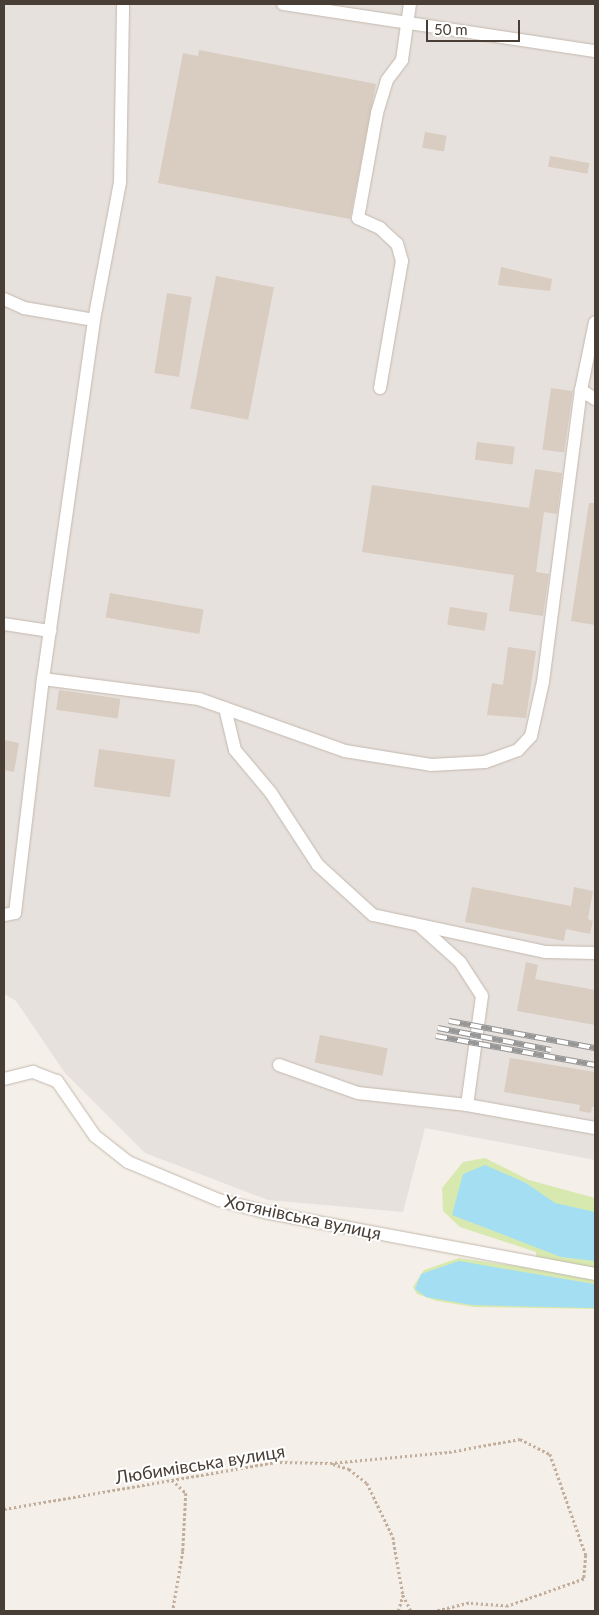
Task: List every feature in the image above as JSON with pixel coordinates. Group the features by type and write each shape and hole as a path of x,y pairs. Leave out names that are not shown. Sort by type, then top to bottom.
{"lane":[{"path":"4,915 15,913 43,679 94,320 120,182 123,4"},
{"path":"283,4 407,21 595,51"},
{"path":"380,388 402,261 397,244 380,228 358,218 377,113 388,80 402,60 410,4"},
{"path":"4,299 24,308 94,320"},
{"path":"43,679 198,699 345,751 431,765 485,762 518,750 531,736 543,682 581,390 595,322"},
{"path":"581,390 595,399"},
{"path":"4,624 50,631"},
{"path":"225,708 235,750 270,792 318,864 373,916 416,922 486,941 546,952 595,953"},
{"path":"416,922 460,962 482,996 467,1105"},
{"path":"279,1065 358,1093 467,1105 595,1128"},
{"name":"Хотянівська вулиця","path":"4,1079 33,1072 57,1082 95,1136 128,1162 219,1200 270,1213 528,1263 595,1274"}],"path":[{"name":"Любимівська вулиця","path":"4,1509 275,1462 330,1463 449,1452 520,1439 550,1454 586,1555 584,1579 508,1606 469,1604 436,1611"},
{"path":"330,1463 349,1468 367,1484 393,1537 403,1595 411,1611"},
{"path":"172,1480 186,1494 183,1552 174,1610"},
{"path":"398,1611 403,1595"}],"shaded area":[{"path":"4,4 595,4 595,1160 425,1128 403,1212 268,1200 145,1153 65,1073 16,1001 4,994"}],"green space":[{"path":"485,1158 529,1180 595,1198 595,1309 474,1307 437,1301 417,1294 413,1287 424,1270 459,1258 536,1269 536,1252 460,1227 443,1211 442,1188 463,1162"}],"water":[{"path":"485,1165 526,1183 555,1203 595,1212 595,1261 561,1257 452,1215 463,1174"},
{"path":"459,1261 594,1284 595,1308 472,1305 426,1297 415,1289 421,1274"}],"building":[{"path":"199,50 376,84 350,219 158,183 183,53 198,56"},
{"path":"425,132 447,136 444,152 422,148"},
{"path":"550,156 589,163 587,174 548,167"},
{"path":"501,267 552,279 550,291 498,285"},
{"path":"216,276 274,287 248,420 190,409"},
{"path":"167,293 192,297 179,377 154,373"},
{"path":"551,388 573,391 564,452 542,449"},
{"path":"477,442 515,447 513,464 475,460"},
{"path":"535,469 562,473 557,514 544,512 536,572 549,574 543,616 509,611 514,575 362,552 372,485 529,508"},
{"path":"589,503 595,503 595,625 571,621"},
{"path":"110,593 204,609 199,634 106,618"},
{"path":"450,607 488,613 485,631 447,625"},
{"path":"508,647 536,651 526,718 487,715 492,683 503,685"},
{"path":"59,690 120,699 118,718 56,710"},
{"path":"4,740 19,743 14,772 4,770"},
{"path":"99,749 175,760 170,797 94,787"},
{"path":"472,887 571,906 574,887 593,891 588,919 593,921 590,934 566,929 564,941 465,922"},
{"path":"526,962 538,965 535,979 595,990 595,1025 517,1011"},
{"path":"320,1035 388,1048 382,1076 315,1062"},
{"path":"510,1058 595,1072 595,1107 592,1107 591,1113 579,1111 580,1105 504,1092"}],"railway":[{"path":"449,1021 595,1048"},
{"path":"438,1028 551,1050"},
{"path":"436,1036 595,1065"}]}
